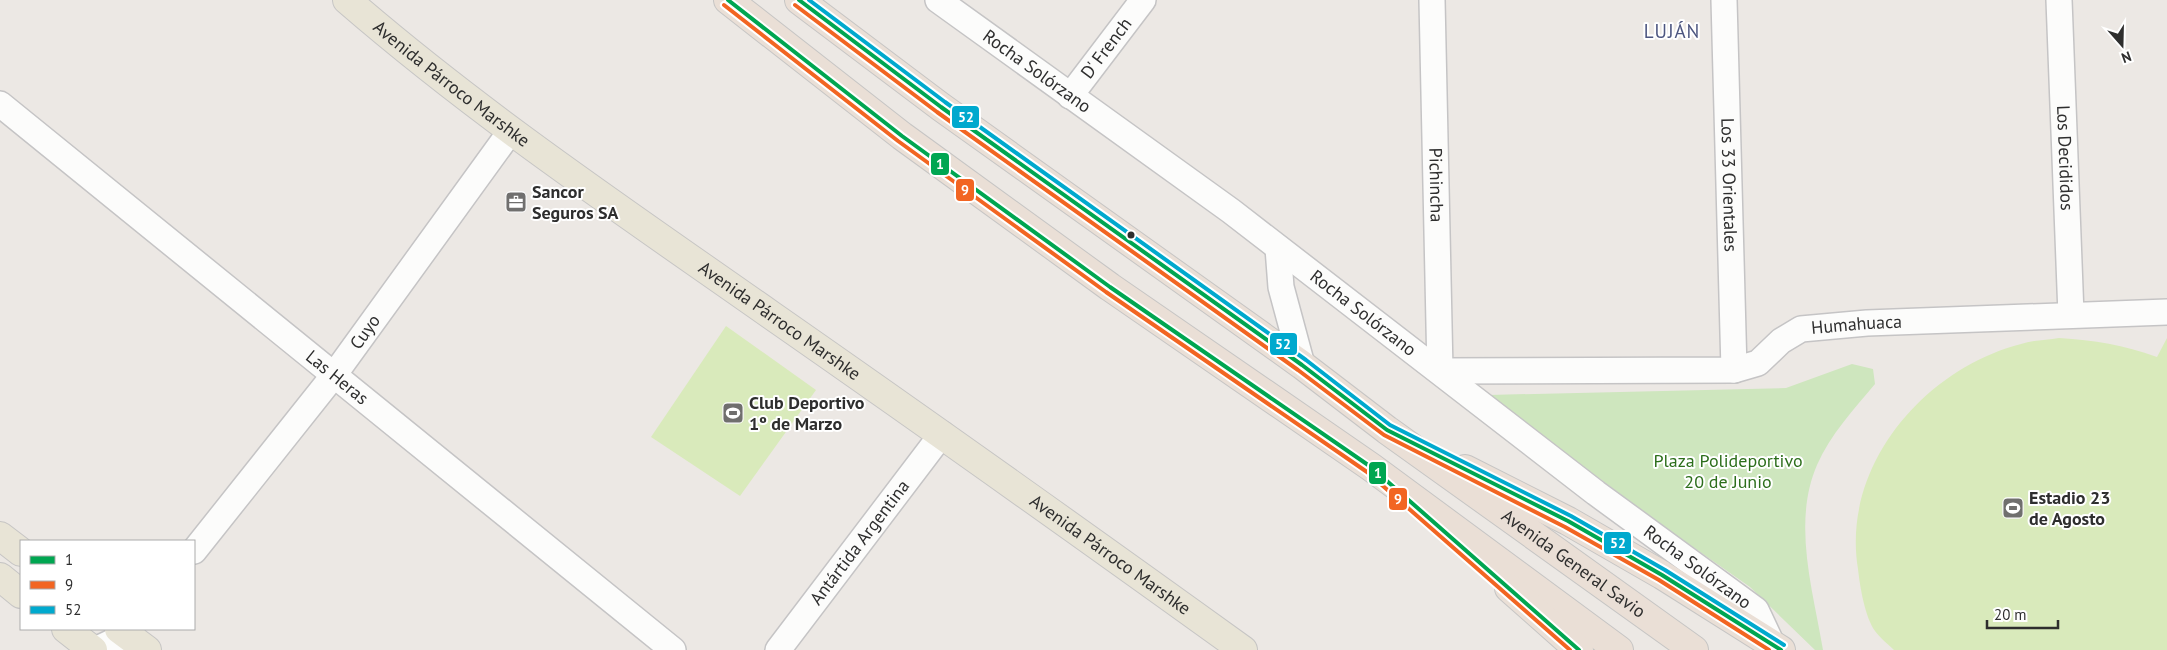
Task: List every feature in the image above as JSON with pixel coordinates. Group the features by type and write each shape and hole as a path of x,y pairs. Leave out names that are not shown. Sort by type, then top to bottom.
{"highway":[{"path":"728,0 917,147 1110,286 1371,467 1620,650"},
{"name":"Avenida General Savio","path":"799,0 941,107 1302,365 1387,430 1694,650"},
{"path":"1387,430 1568,521 1776,646"},
{"path":"1371,467 1579,650"}],"main road":[{"name":"Avenida Párroco Marshke","path":"347,0 389,37 510,132 942,434 1243,650"},
{"path":"0,536 20,551"},
{"path":"0,577 20,593"},
{"path":"67,630 94,650"}],"street":[{"name":"Rocha Solórzano","path":"938,0 1278,248 1596,493 1756,610 1776,646"},
{"name":"D' French","path":"1070,96 1143,0"},
{"name":"Pichincha","path":"1432,0 1440,371"},
{"name":"Los 33 Orientales","path":"1724,0 1734,370"},
{"name":"Los Decididos","path":"2059,0 2071,315"},
{"name":"Las Heras","path":"0,104 673,650"},
{"name":"Cuyo","path":"195,550 334,375 510,132"},
{"path":"1278,248 1283,297 1302,365"},
{"name":"Humahuaca","path":"1440,371 1734,370 1758,363 1782,341 1801,329 1867,324 2167,312"},
{"name":"Antártida Argentina","path":"778,650 942,434"},
{"path":"94,650 131,636"}],"green space":[{"name":"Club Deportivo 1º de Marzo","path":"726,326 816,390 740,496 651,437"},
{"name":"Estadio 23 de Agosto","path":"2059,338 2109,344 2157,357 2167,338 2167,650 1894,650 1879,636 1871,625 1864,602 1858,569 1856,531 1863,494 1877,459 1897,427 1922,399 1952,375 1985,357 2021,344"},
{"name":"Plaza Polideportivo 20 de Junio","path":"1852,364 1873,369 1875,384 1843,423 1822,454 1810,487 1806,510 1807,557 1823,650 1815,650 1750,587 1663,526 1488,395 1786,388"}],"transit line":[{"name":"1","path":"728,0 902,136 1110,287 1371,467 1579,650"},
{"name":"1","path":"799,0 941,107 1302,365 1387,430 1568,521 1662,575 1781,650"},
{"name":"52","path":"809,0 945,102 1306,360 1390,425 1571,516 1665,570 1784,645"},
{"name":"9","path":"724,5 898,141 1106,292 1367,472 1570,650"},
{"name":"9","path":"795,5 937,112 1298,370 1384,435 1565,527 1659,580 1769,650"}],"place":[{"name":"Sancor Seguros SA","path":"516,202"},
{"name":"Club Deportivo 1º de Marzo","path":"733,413"},
{"name":"Estadio 23 de Agosto","path":"2013,508"}],"district":[{"name":"LUJÁN","path":"1672,31"}]}
